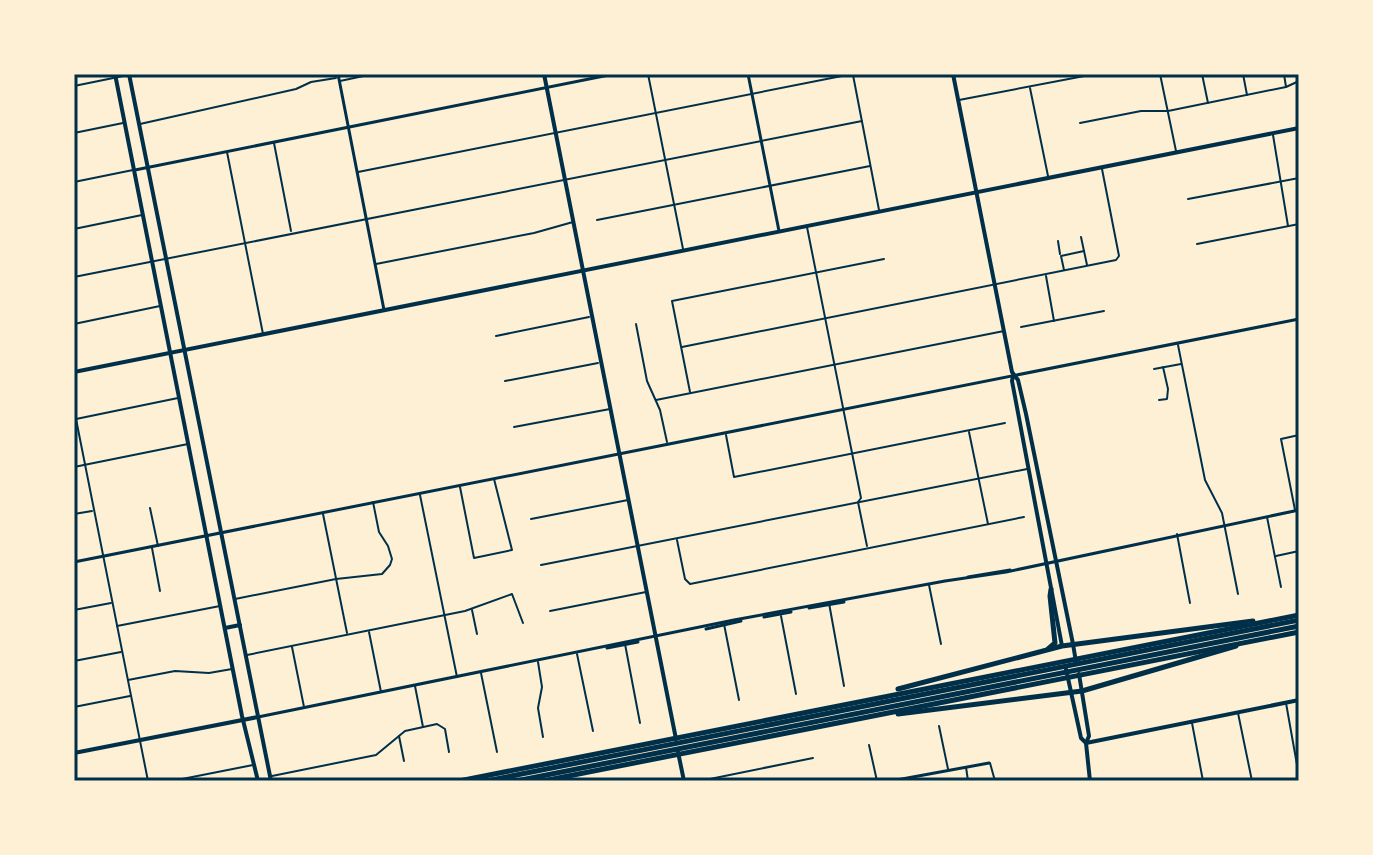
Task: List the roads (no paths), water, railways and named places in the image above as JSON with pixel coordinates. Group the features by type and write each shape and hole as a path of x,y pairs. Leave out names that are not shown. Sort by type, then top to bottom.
{"highway":[{"path":"1046,650 1055,643 1051,589"},
{"path":"876,697 884,692 1073,644 1245,621 1299,623"},
{"path":"1083,665 1180,638 1266,621"},
{"path":"516,781 912,702 1211,638 1299,623"},
{"path":"853,720 1082,691 1228,650 1299,623"},
{"path":"1167,658 1299,623"},
{"path":"1180,638 1211,638"},
{"path":"1083,665 1167,658 1240,644"},
{"path":"486,781 925,694 1205,646"},
{"path":"459,781 1008,672 1059,670"},
{"path":"543,781 951,701 1059,670"},
{"path":"925,694 1008,672"},
{"path":"912,702 951,701"}],"main road":[{"path":"131,74 270,779"},
{"path":"544,74 684,781"},
{"path":"953,74 1013,376 1018,380 1031,466 1073,644 1089,736 1086,743"},
{"path":"115,76 210,536 243,720 258,781"},
{"path":"74,372 1299,128"},
{"path":"1031,466 1071,692 1093,779"},
{"path":"225,628 240,625"},
{"path":"1086,743 1299,700"},
{"path":"74,753 258,717"}],"street":[{"path":"74,86 131,74"},
{"path":"139,124 296,89 311,82 373,74"},
{"path":"74,182 614,74"},
{"path":"648,74 683,251"},
{"path":"748,74 779,232"},
{"path":"357,173 852,74 880,212"},
{"path":"958,101 1095,74"},
{"path":"1160,74 1176,153"},
{"path":"1202,74 1208,103"},
{"path":"1243,74 1247,95"},
{"path":"1284,74 1286,87"},
{"path":"338,77 384,310"},
{"path":"1080,123 1141,111 1168,111 1286,87 1299,81"},
{"path":"1030,87 1048,178"},
{"path":"74,277 862,121"},
{"path":"74,133 124,123"},
{"path":"1273,134 1288,226"},
{"path":"274,141 292,233"},
{"path":"227,151 263,334"},
{"path":"597,220 870,166"},
{"path":"682,347 1118,258 1102,168"},
{"path":"1188,199 1299,178"},
{"path":"74,229 143,215"},
{"path":"375,265 534,233 573,222"},
{"path":"1197,244 1299,224"},
{"path":"806,226 861,498 858,502 867,548"},
{"path":"1081,237 1087,266"},
{"path":"1058,241 1064,271"},
{"path":"1061,256 1084,251"},
{"path":"690,393 672,301 884,259"},
{"path":"1046,275 1054,321"},
{"path":"74,324 161,306"},
{"path":"1021,327 1104,311"},
{"path":"496,336 592,317"},
{"path":"74,562 1299,319"},
{"path":"636,324 647,381 660,410 667,445"},
{"path":"656,400 1004,331"},
{"path":"1178,343 1205,480 1222,513 1238,594"},
{"path":"505,381 600,363"},
{"path":"1154,369 1182,364"},
{"path":"1159,400 1167,399 1163,367"},
{"path":"76,419 180,398"},
{"path":"74,409 148,781"},
{"path":"514,427 610,409"},
{"path":"726,434 734,477 1005,423"},
{"path":"969,431 988,524"},
{"path":"258,717 1047,563 1297,510 1281,439 1299,435"},
{"path":"74,467 189,444"},
{"path":"541,565 1031,466"},
{"path":"460,486 474,558 512,550 494,479"},
{"path":"420,494 457,677"},
{"path":"531,519 628,500"},
{"path":"234,599 336,579 376,576 390,565 391,552 381,537 373,502"},
{"path":"150,508 158,546"},
{"path":"74,514 94,511"},
{"path":"323,512 348,635"},
{"path":"1267,516 1281,587"},
{"path":"677,538 686,581 690,584 1024,517"},
{"path":"1177,534 1190,603"},
{"path":"152,547 160,591"},
{"path":"1275,556 1299,551"},
{"path":"928,584 941,644"},
{"path":"550,611 646,592"},
{"path":"246,656 472,609 512,594 523,623"},
{"path":"74,610 113,603"},
{"path":"829,604 844,686"},
{"path":"117,626 221,606"},
{"path":"472,609 477,634"},
{"path":"759,617 795,610"},
{"path":"780,615 796,694"},
{"path":"725,624 739,700"},
{"path":"368,631 381,692"},
{"path":"625,644 640,723"},
{"path":"291,646 304,707"},
{"path":"74,661 122,652"},
{"path":"577,653 593,731"},
{"path":"538,661 542,687 538,708 543,737"},
{"path":"128,680 175,671 209,673 233,669"},
{"path":"480,672 497,752"},
{"path":"415,685 423,727"},
{"path":"74,707 131,696"},
{"path":"1286,703 1299,776"},
{"path":"1238,713 1252,781"},
{"path":"1191,722 1203,781"},
{"path":"270,779 376,755 399,735 437,724 443,726 449,752"},
{"path":"939,726 948,770"},
{"path":"399,735 404,761"},
{"path":"869,745 877,781"},
{"path":"700,781 813,758"},
{"path":"891,781 989,763 995,781"},
{"path":"172,781 254,765"},
{"path":"966,767 968,781"},
{"path":"728,776 729,781"}]}
